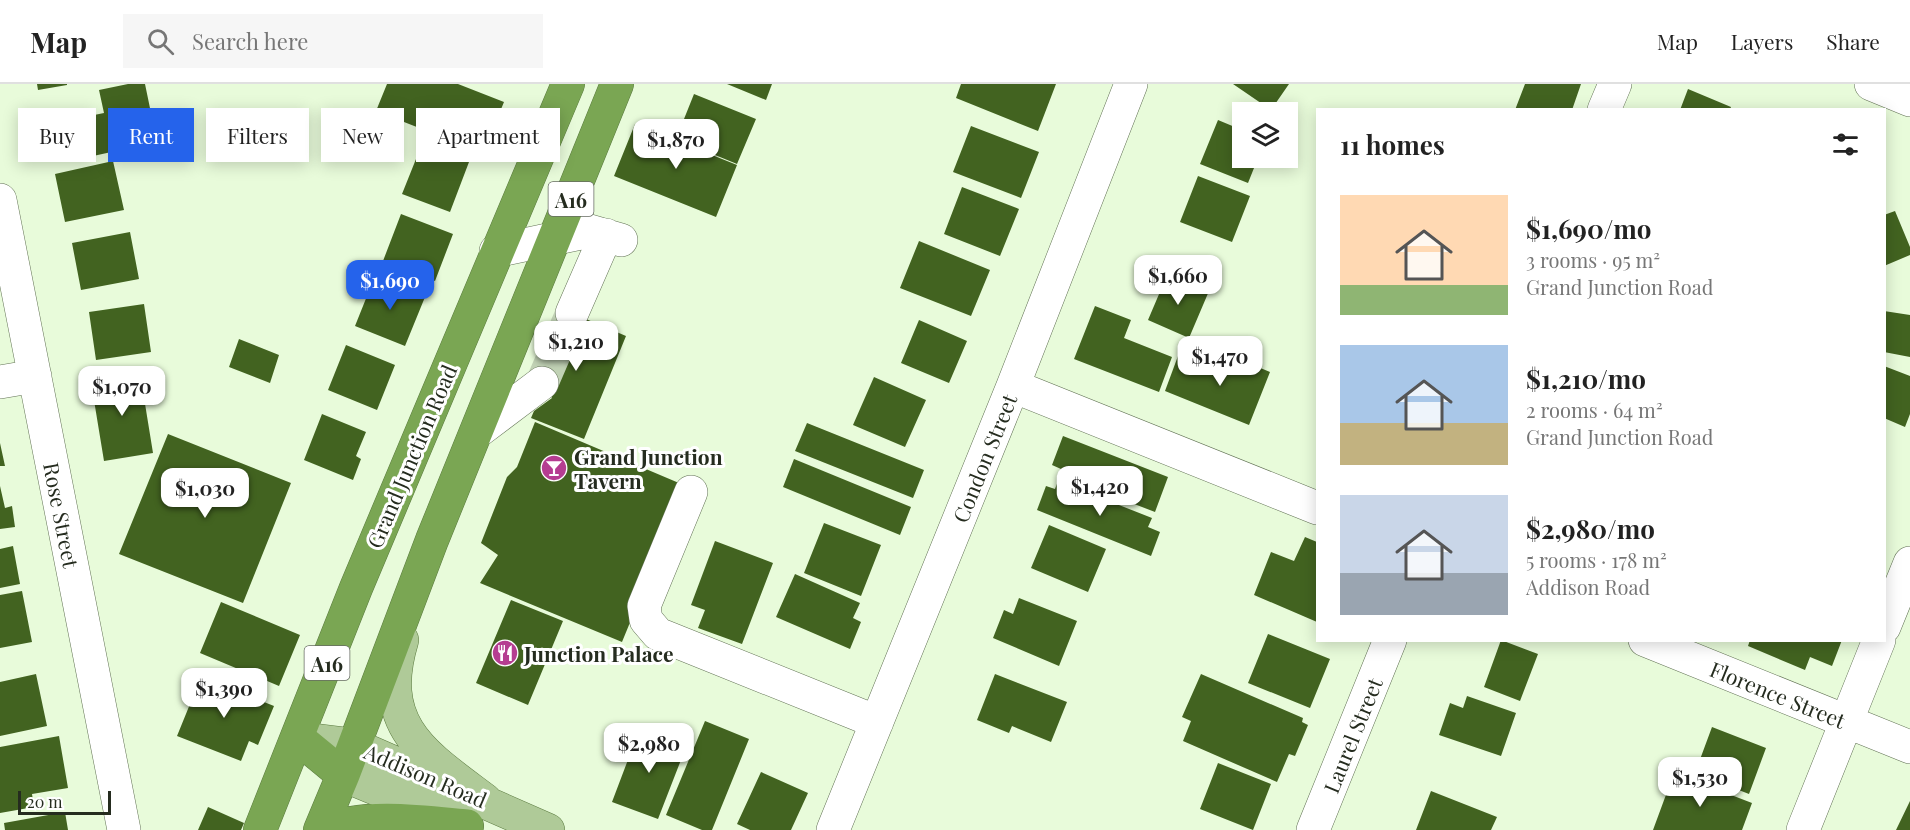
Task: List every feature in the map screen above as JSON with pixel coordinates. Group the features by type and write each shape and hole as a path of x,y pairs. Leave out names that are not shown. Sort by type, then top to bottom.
{"highway":[{"name":"Grand Junction Road","path":"261,830 356,588 568,84"},
{"name":"A16","path":"320,830 432,540 617,84"},
{"path":"298,738 343,775"},
{"path":"330,830 346,825 385,821 476,819"}],"main road":[{"path":"432,540 396,659 394,691 400,719 413,740 476,819"},
{"name":"Addison Road","path":"298,738 354,745 476,819"},
{"name":"Addison Road","path":"343,775 476,819 548,830"}],"street":[{"name":"Condon Street","path":"833,830 1013,386 1131,84"},
{"path":"1605,108 1615,84"},
{"path":"1871,84 1910,100"},
{"name":"Rose Street","path":"0,200 124,830"},
{"path":"496,251 590,231 614,237 572,313"},
{"path":"0,382 35,376"},
{"path":"477,432 542,383"},
{"path":"1013,386 1316,508"},
{"path":"691,492 644,606 646,620 658,634 877,722"},
{"path":"1886,622 1910,563"},
{"name":"Laurel Street","path":"1313,830 1389,642"},
{"name":"Florence Street","path":"1650,642 1910,747"},
{"path":"1803,830 1878,642"}],"building":[{"path":"37,84 67,84 67,85 38,90"},
{"path":"128,84 145,84 150,108 108,108 108,153 96,155 96,115 104,113 99,90"},
{"path":"387,84 458,84 504,102 502,108 416,108 416,127 404,122 404,108 377,108"},
{"path":"727,84 772,84 766,100"},
{"path":"961,84 1056,84 1038,131 956,98"},
{"path":"1233,84 1289,84 1277,102 1259,102"},
{"path":"1525,84 1581,84 1573,108 1516,108"},
{"path":"1688,89 1731,107 1731,108 1681,108"},
{"path":"694,94 756,119 737,164 676,139"},
{"path":"1218,120 1232,126 1232,168 1254,168 1248,183 1200,164"},
{"path":"635,124 737,165 716,217 614,176"},
{"path":"971,126 1039,152 1021,198 953,172"},
{"path":"416,159 416,162 469,162 450,212 402,194"},
{"path":"113,162 124,210 65,222 55,174"},
{"path":"1198,176 1250,196 1232,242 1180,222"},
{"path":"962,187 1019,209 1000,256 944,234"},
{"path":"1895,211 1910,247 1910,255 1886,265 1886,214"},
{"path":"401,214 453,234 435,281 383,261"},
{"path":"130,232 139,279 81,290 72,243"},
{"path":"919,241 990,270 971,316 900,288"},
{"path":"1168,273 1209,291 1189,338 1148,320"},
{"path":"375,276 425,297 405,346 355,326"},
{"path":"144,304 151,352 96,360 89,312"},
{"path":"1095,306 1131,320 1124,338 1172,357 1159,392 1074,359"},
{"path":"560,308 626,336 584,439 531,418 534,411 552,398 534,372"},
{"path":"1886,311 1910,315 1910,357 1886,352"},
{"path":"919,320 967,341 949,383 901,363"},
{"path":"239,339 279,355 270,383 229,367"},
{"path":"346,345 395,365 377,410 328,390"},
{"path":"1178,356 1227,375 1234,357 1270,372 1249,425 1165,391"},
{"path":"1886,367 1910,376 1910,414 1905,427 1886,419"},
{"path":"140,373 153,453 104,461 91,382"},
{"path":"874,377 926,400 905,447 853,425"},
{"path":"322,414 366,432 356,456 361,459 353,480 304,460"},
{"path":"535,422 686,486 622,642 480,583 498,555 481,543 507,477 517,467"},
{"path":"807,423 924,470 913,498 795,451"},
{"path":"168,434 291,483 243,603 119,554"},
{"path":"1063,436 1168,477 1155,512 1059,475 1061,469 1052,465"},
{"path":"0,443 5,466 0,466"},
{"path":"794,459 911,507 900,535 783,487"},
{"path":"1058,481 1152,518 1148,527 1160,532 1151,556 1037,510 1046,486 1055,489"},
{"path":"0,486 5,508 12,506 15,527 0,529"},
{"path":"824,523 881,545 861,596 804,573"},
{"path":"1049,525 1106,549 1088,592 1031,568"},
{"path":"1305,537 1316,542 1316,622 1254,595 1271,552 1294,561"},
{"path":"715,541 773,563 742,644 698,628 705,610 691,605"},
{"path":"13,546 20,584 0,588 0,549"},
{"path":"795,574 860,603 853,618 861,622 850,649 776,617"},
{"path":"22,591 32,642 0,648 0,595"},
{"path":"1019,598 1077,621 1059,666 993,638 1004,610 1013,614"},
{"path":"511,600 563,621 528,705 476,683"},
{"path":"221,602 300,635 279,686 200,653"},
{"path":"1268,634 1330,659 1310,708 1248,683"},
{"path":"1500,642 1506,642 1538,654 1520,701 1484,687"},
{"path":"1749,642 1841,642 1832,666 1810,657 1805,670 1748,646"},
{"path":"36,674 47,726 0,736 0,682"},
{"path":"995,674 1067,702 1051,742 1012,726 1009,733 977,720"},
{"path":"1201,674 1303,718 1302,722 1308,725 1295,756 1289,754 1277,782 1183,741 1191,721 1182,717"},
{"path":"201,677 274,706 258,745 249,741 241,761 177,736"},
{"path":"1467,696 1516,713 1501,756 1439,735 1450,703 1463,708"},
{"path":"705,721 749,739 712,830 702,830 666,815"},
{"path":"1712,727 1766,748 1749,794 1695,773"},
{"path":"640,728 686,747 658,819 612,802"},
{"path":"59,736 68,788 32,794 34,807 0,813 0,747"},
{"path":"1218,763 1271,784 1253,830 1200,809"},
{"path":"761,772 808,793 791,830 750,830 737,824"},
{"path":"1674,773 1752,803 1742,830 1653,830"},
{"path":"1431,791 1497,817 1491,830 1416,830"},
{"path":"1910,801 1910,830 1896,830"},
{"path":"208,807 244,823 241,830 198,830"},
{"path":"65,812 68,830 5,830 4,823"}],"tunnel":[{"path":"542,383 572,313"}],"place":[{"name":"Grand Junction Tavern","path":"554,468"},
{"name":"Junction Palace","path":"505,653"}]}
